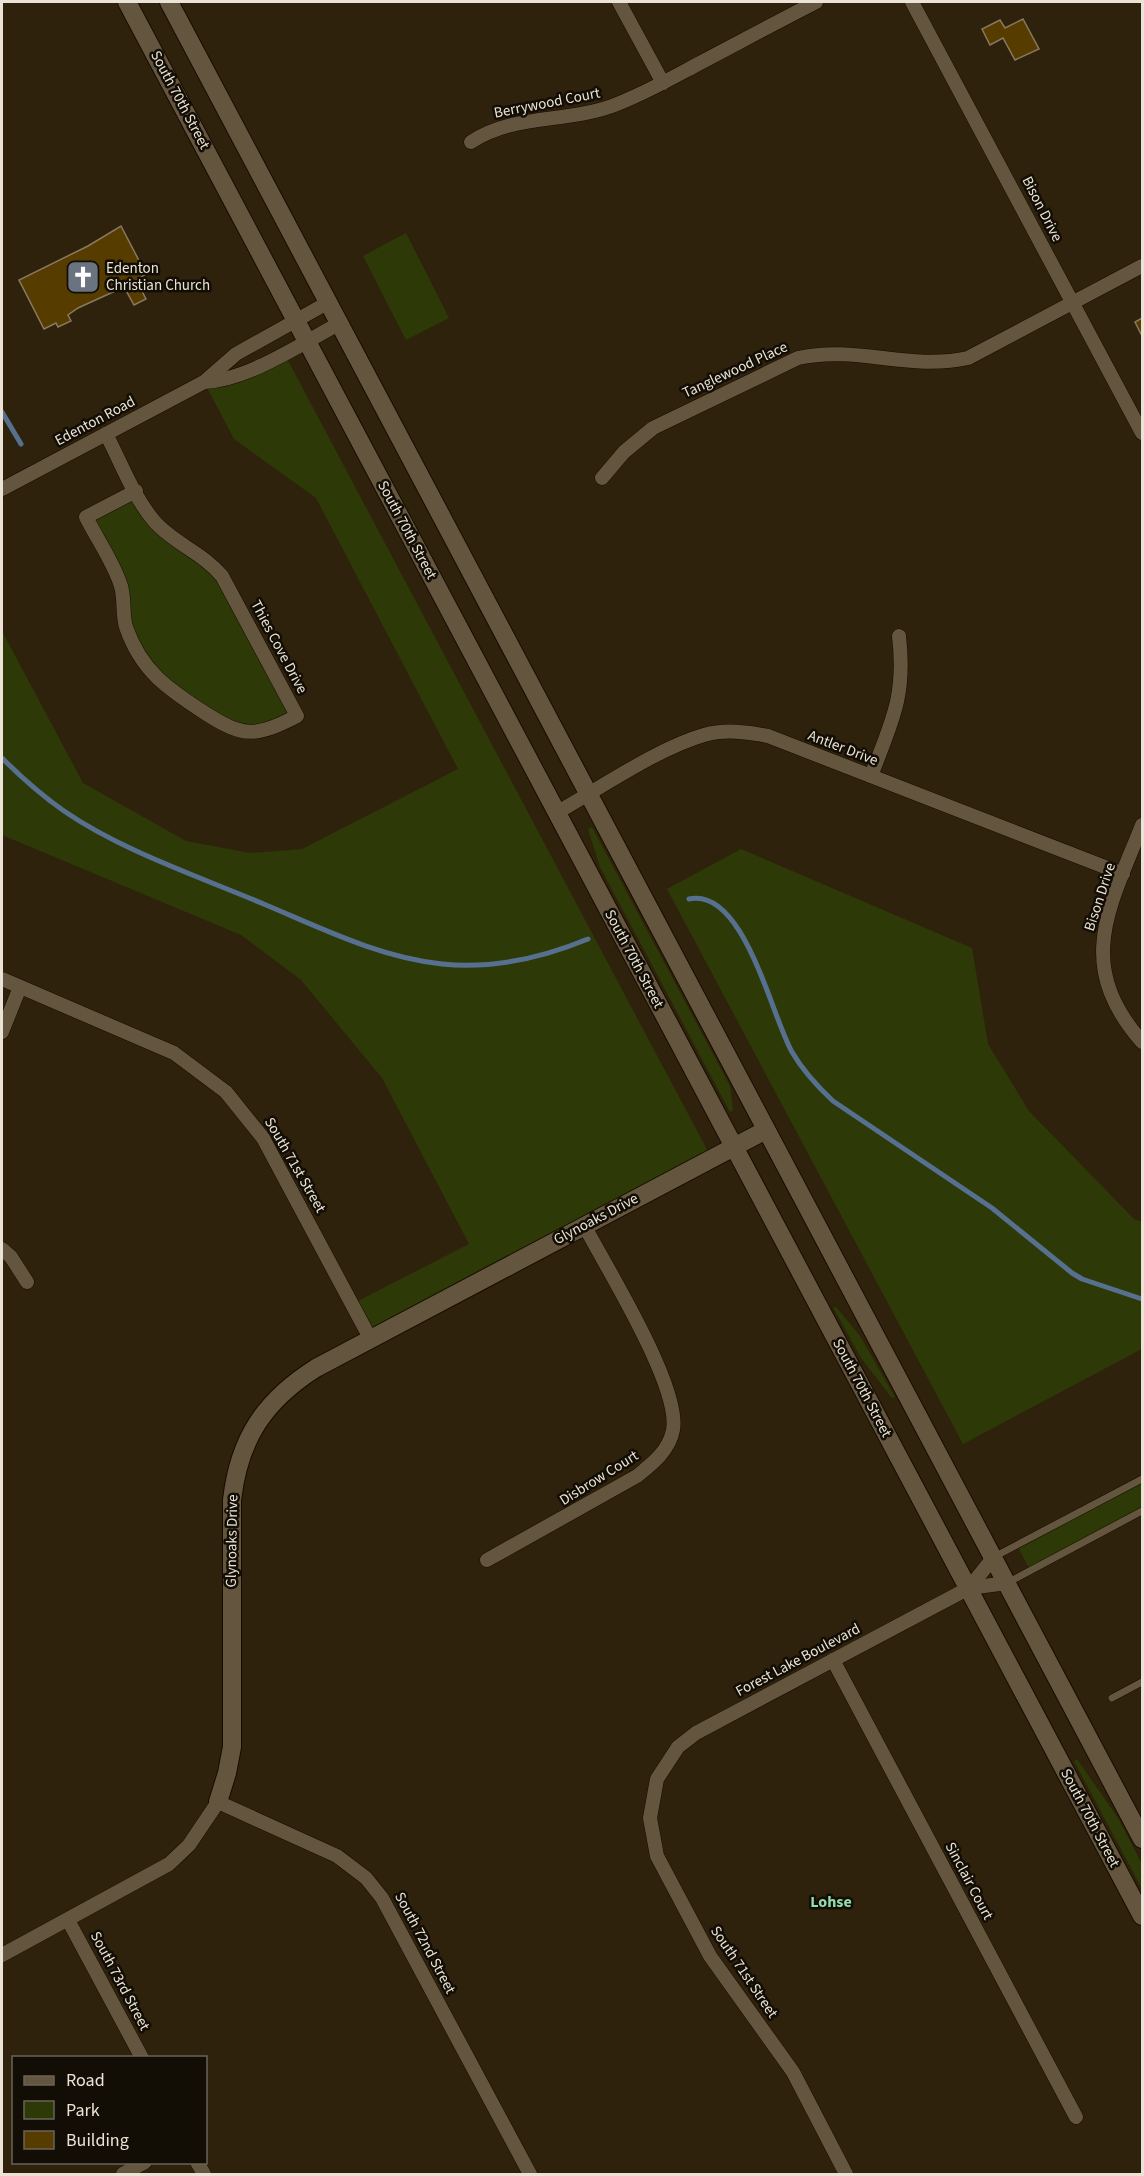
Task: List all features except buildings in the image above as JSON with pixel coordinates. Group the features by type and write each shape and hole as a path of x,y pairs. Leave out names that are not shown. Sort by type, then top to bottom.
{"main road":[{"name":"South 70th Street","path":"127,2 1143,1916"},
{"path":"169,2 1143,1839"},
{"name":"Glynoaks Drive","path":"218,1802 232,1747 232,1500 242,1451 267,1408 286,1388 316,1368 766,1130"}],"street":[{"path":"619,2 663,83"},
{"name":"Berrywood Court","path":"471,142 489,131 515,123 598,111 663,83 816,2"},
{"name":"Bison Drive","path":"912,2 1143,433"},
{"name":"Tanglewood Place","path":"602,478 624,452 654,428 798,358 820,353 843,352 942,363 968,358 1143,266"},
{"name":"Edenton Road","path":"2,489 204,382 236,354 329,302"},
{"name":"Edenton Road","path":"204,382 234,377 340,323"},
{"name":"Thies Cove Drive","path":"106,434 153,520 165,532 212,564 222,576 297,716 269,730 243,733 230,729 164,687 153,675 127,628 123,595 118,578 86,517 136,491"},
{"path":"872,776 898,704 903,667 899,636"},
{"name":"Antler Drive","path":"556,813 680,743 705,735 726,732 768,736 1123,874"},
{"name":"Bison Drive","path":"1143,825 1106,922 1103,964 1115,1005 1143,1042"},
{"name":"South 71st Street","path":"2,980 174,1053 226,1092 263,1138 370,1338"},
{"path":"2,1032 20,987"},
{"name":"Disbrow Court","path":"487,1560 637,1476 656,1461 666,1448 673,1432 670,1398 658,1367 584,1225"},
{"path":"2,1249 11,1257 27,1282"},
{"name":"Forest Lake Boulevard","path":"969,1588 994,1557"},
{"name":"Forest Lake Boulevard","path":"657,1779 678,1747 696,1733 969,1588 1007,1583"},
{"name":"Sinclair Court","path":"833,1660 1076,2117"},
{"name":"South 71st Street","path":"657,1779 650,1818 657,1856 710,1956 793,2072 846,2175"},
{"name":"Glynoaks Drive","path":"2,1955 169,1864 206,1824 218,1802"},
{"name":"South 72nd Street","path":"218,1802 337,1856 366,1878 382,1898 530,2175"},
{"name":"South 73rd Street","path":"68,1920 141,2056"},
{"path":"123,2175 144,2164"}],"lane":[{"name":"Forest Lake Boulevard","path":"994,1557 1143,1479"},
{"name":"Forest Lake Boulevard","path":"1007,1583 1143,1511"},
{"path":"1112,1698 1143,1682"}],"green space":[{"path":"406,233 449,318 406,340 363,256"},
{"path":"284,353 712,1159 370,1338 352,1304 469,1244 382,1078 301,980 241,935 2,835 2,631 83,783 186,841 250,853 302,849 458,769 316,498 234,439 204,382"},
{"path":"136,491 144,506 212,564 297,716 243,733 164,687 127,628 123,595 86,517"},
{"path":"592,827 730,1086 733,1110 730,1112 600,867 588,829"},
{"path":"741,849 972,948 988,1044 1029,1111 1134,1219 1142,1222 1142,1349 963,1444 667,889"},
{"path":"833,1307 836,1307 860,1336 895,1397 892,1398 861,1358"},
{"path":"1142,1479 1142,1511 1030,1570 1017,1545"},
{"path":"1077,1759 1118,1818 1142,1864 1142,1889 1074,1761"}],"waterway":[{"path":"2,412 21,444"},
{"path":"2,758 56,805 111,839 374,949 442,964 479,965 535,957 588,939"},
{"path":"689,899 708,901 725,913 740,932 765,984 792,1052 811,1078 833,1101 992,1208 1072,1273 1082,1279 1142,1299"}],"place":[{"name":"Edenton Christian Church","path":"83,277"}],"district":[{"name":"Lohse","path":"831,1902"}]}
